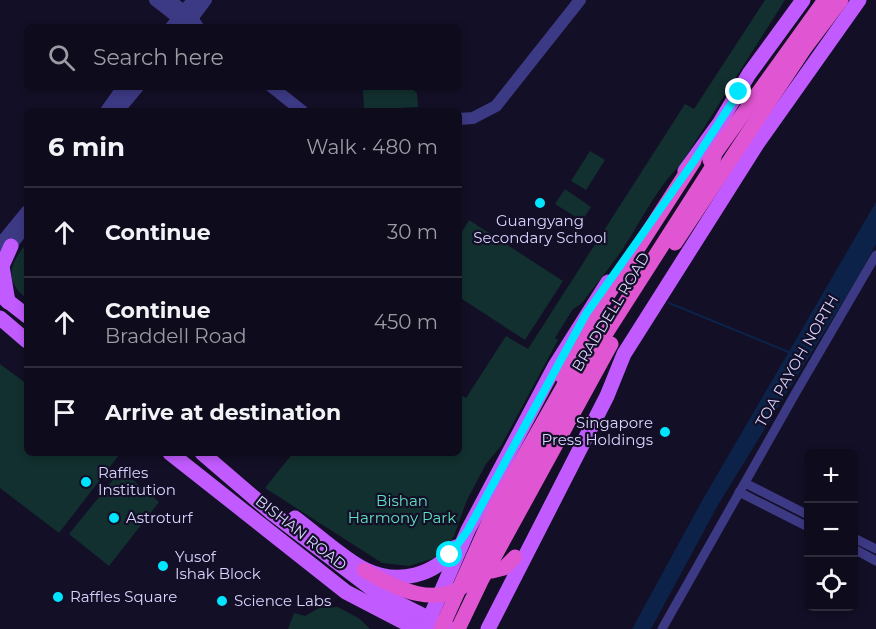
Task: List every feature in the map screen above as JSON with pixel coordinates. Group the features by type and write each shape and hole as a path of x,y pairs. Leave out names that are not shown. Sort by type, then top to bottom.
{"highway":[{"name":"BRADDELL ROAD","path":"589,334 825,0"},
{"name":"BRADDELL ROAD","path":"458,629 481,581 635,303 798,59 841,0"},
{"path":"364,570 400,590 439,596 460,590 470,581 483,561 530,468 601,341 711,169 716,153"},
{"path":"428,626 497,504 538,420 694,161"},
{"path":"483,561 492,571 504,568 515,557"}],"main road":[{"name":"BRADDELL ROAD","path":"428,626 468,530 586,314 694,161 749,74 803,0"},
{"path":"479,629 594,403 753,150 859,0"},
{"path":"5,245 2,266 4,298 24,314"},
{"path":"0,318 24,338"},
{"path":"488,629 607,396 624,354"},
{"name":"BISHAN ROAD","path":"174,456 346,592 428,626"},
{"name":"BISHAN ROAD","path":"206,456 272,513 341,567 428,626"},
{"path":"218,466 364,570 395,578 424,572 450,555 468,530"},
{"path":"346,592 370,608 390,629"},
{"path":"428,626 450,629"}],"street":[{"path":"155,0 186,23"},
{"path":"170,0 186,23"},
{"path":"186,23 193,0"},
{"path":"186,23 206,0"},
{"path":"462,119 473,118 496,106 580,0"},
{"path":"108,108 121,90"},
{"path":"120,108 136,90"},
{"path":"276,90 298,108"},
{"path":"0,259 5,245 24,216"},
{"path":"5,245 24,228"},
{"name":"TOA PAYOH NORTH","path":"662,629 876,255"},
{"path":"745,483 804,513"},
{"path":"740,492 804,525"},
{"path":"858,540 876,549"},
{"path":"858,551 876,561"}],"green space":[{"name":"Bishan Harmony Park","path":"765,0 785,0 681,164 656,195 617,257 582,303 573,309 555,338 558,340 501,446 486,464 467,500 454,536 445,549 432,559 409,566 382,563 265,488 291,456 462,456 462,396 466,398 506,336 528,349 685,104 694,109"},
{"path":"413,90 417,93 418,107 364,108 363,91"},
{"path":"590,151 605,160 586,190 571,181"},
{"path":"565,189 591,207 582,221 555,204"},
{"path":"469,220 563,281 525,340 462,299 462,232"},
{"path":"24,247 24,296 14,285 12,278 16,258"},
{"path":"0,364 24,382 24,456 118,456 59,533 0,488"},
{"name":"Astroturf","path":"121,470 159,502 109,566 69,534"},
{"path":"338,607 360,619 370,629 288,629 294,613 305,616 319,608"}],"water":[{"path":"876,202 876,244 860,274 718,505 651,629 632,629 703,499"}],"waterway":[{"path":"669,303 791,353"}],"place":[{"name":"Guangyang Secondary School","path":"540,203"},
{"name":"Singapore Press Holdings","path":"665,432"},
{"name":"Raffles Institution","path":"86,482"},
{"name":"Astroturf","path":"114,518"},
{"name":"Yusof Ishak Block","path":"163,566"},
{"name":"Raffles Square","path":"58,597"},
{"name":"Science Labs","path":"222,601"}],"route":[{"path":"450,555 468,530 555,366 586,314 694,161 739,92"}]}
